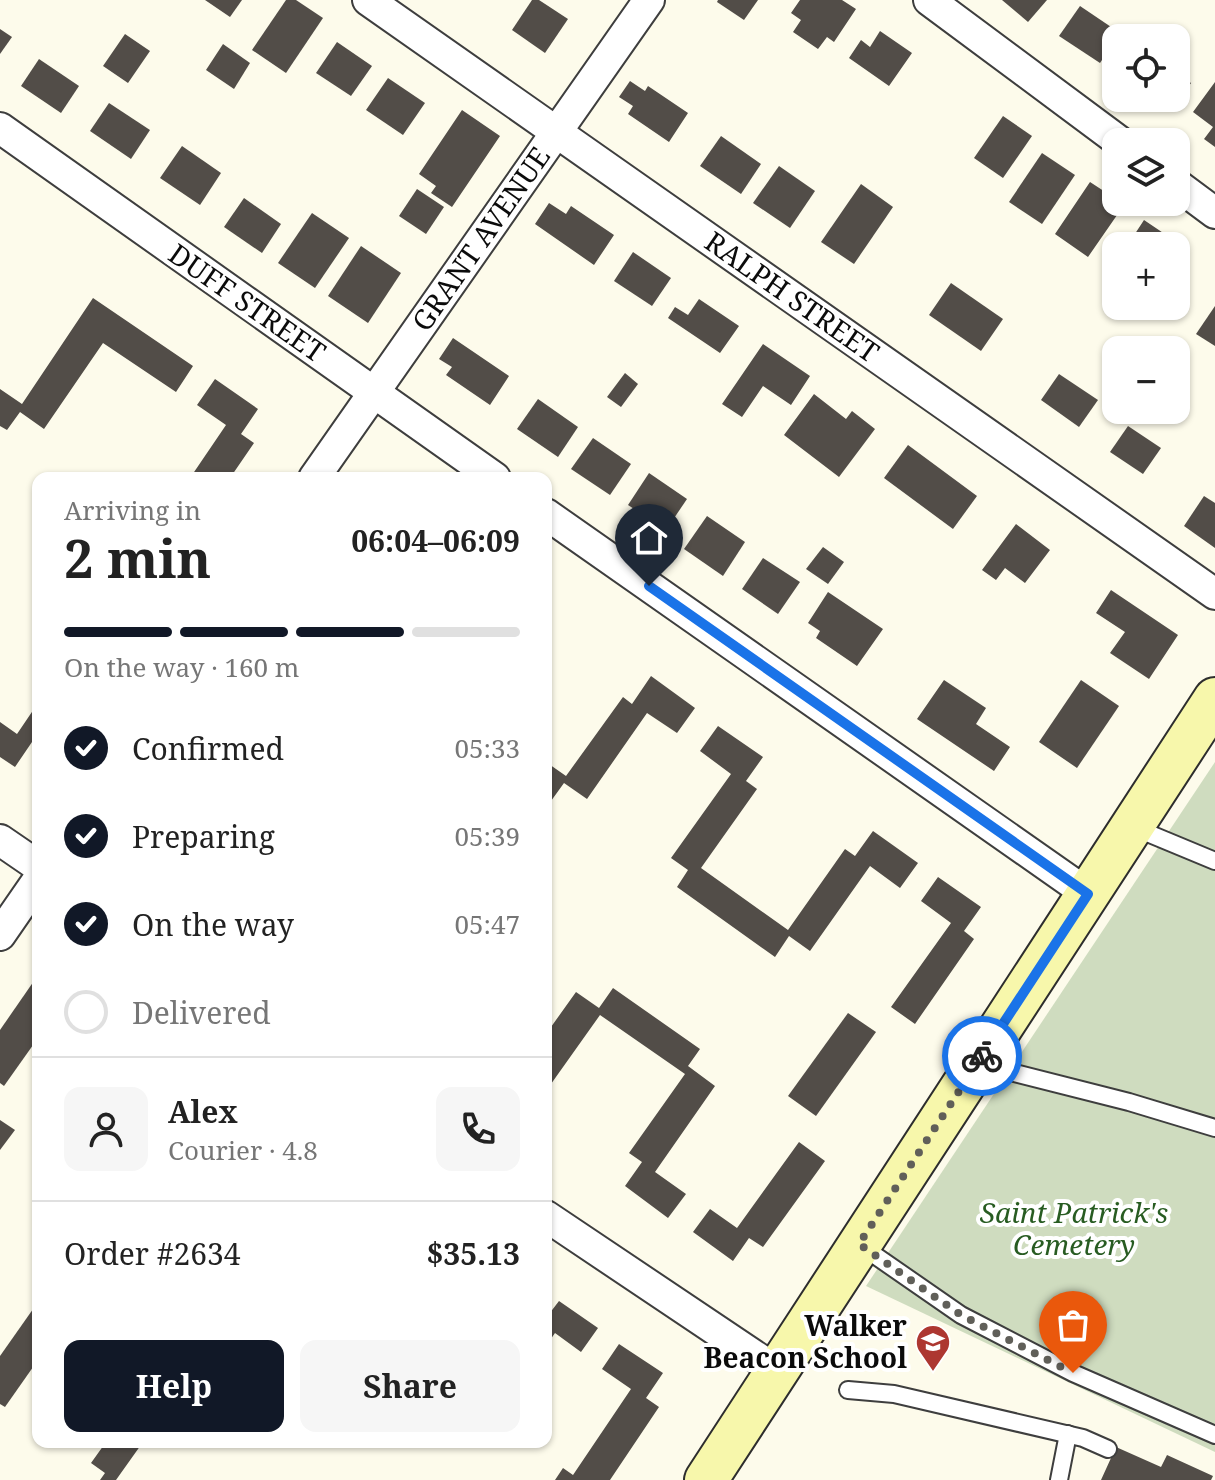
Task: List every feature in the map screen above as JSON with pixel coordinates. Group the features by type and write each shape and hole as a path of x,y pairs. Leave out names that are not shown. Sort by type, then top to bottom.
{"main road":[{"path":"706,1480 1215,699"}],"street":[{"name":"RALPH STREET","path":"368,0 1215,594"},
{"name":"GRANT AVENUE","path":"318,472 649,0"},
{"path":"929,0 1102,129"},
{"name":"DUFF STREET","path":"0,128 486,472"},
{"path":"1190,194 1215,213"},
{"path":"552,518 1088,894"},
{"path":"0,840 32,862"},
{"path":"0,935 32,889"},
{"path":"552,1220 777,1371"}],"lane":[{"path":"1132,827 1215,861"},
{"path":"977,1064 1129,1102 1215,1128"},
{"path":"859,1244 961,1315 1073,1373 1215,1435"},
{"path":"848,1390 894,1394 1068,1434 1108,1449"},
{"path":"1059,1480 1068,1434"}],"green space":[{"name":"Saint Patrick's Cemetery","path":"1215,762 1215,1452 866,1286"}],"building":[{"path":"205,0 242,0 230,17"},
{"path":"286,0 296,0 323,18 286,73 252,50"},
{"path":"532,0 539,0 568,19 545,53 512,30"},
{"path":"718,0 758,0 744,20"},
{"path":"800,0 842,0 856,9 834,42 827,37 818,49 793,32 801,20 791,13"},
{"path":"1002,0 1047,0 1028,22"},
{"path":"1080,6 1107,24 1102,24 1102,60 1100,63 1059,36"},
{"path":"0,29 12,37 0,54"},
{"path":"880,31 912,53 889,86 849,58 861,40 870,47"},
{"path":"125,34 150,51 128,83 103,66"},
{"path":"337,42 372,66 351,96 316,73"},
{"path":"223,44 250,63 234,89 206,70"},
{"path":"39,59 79,86 61,113 21,86"},
{"path":"388,78 425,103 403,135 366,110"},
{"path":"630,81 645,91 648,86 688,113 669,142 628,114 633,106 619,97"},
{"path":"1215,82 1215,147 1204,139 1213,127 1193,112"},
{"path":"109,103 150,130 131,159 90,131"},
{"path":"462,110 500,136 452,207 431,193 436,186 419,174"},
{"path":"1003,116 1032,136 1003,178 974,158"},
{"path":"721,136 761,164 741,194 700,166"},
{"path":"182,146 221,173 200,205 160,178"},
{"path":"1042,153 1075,175 1042,224 1009,202"},
{"path":"779,166 815,191 790,228 753,203"},
{"path":"1090,182 1102,190 1102,216 1116,216 1105,232 1102,232 1088,257 1055,234"},
{"path":"861,184 893,207 854,264 821,242"},
{"path":"417,189 444,207 426,234 399,216"},
{"path":"244,198 281,224 262,253 224,227"},
{"path":"549,203 566,214 571,206 614,235 594,265 535,224"},
{"path":"312,213 349,238 315,288 278,263"},
{"path":"1144,220 1162,232 1136,232"},
{"path":"361,246 401,273 368,323 328,296"},
{"path":"633,252 671,278 652,306 614,281"},
{"path":"951,283 1003,319 981,351 929,315"},
{"path":"93,298 193,366 176,392 103,343 44,429 20,412 7,430 0,426 0,389 22,404"},
{"path":"699,299 739,326 720,353 668,318 675,307 688,315"},
{"path":"1215,306 1215,346 1196,334"},
{"path":"453,338 509,376 490,405 446,375 452,367 439,359"},
{"path":"763,344 810,376 791,405 763,386 742,417 722,404"},
{"path":"625,373 638,384 621,407 607,397"},
{"path":"1059,374 1098,400 1079,427 1041,400"},
{"path":"215,379 258,409 241,434 254,443 234,472 194,472 226,425 197,405"},
{"path":"814,394 846,419 852,411 875,429 839,477 784,435"},
{"path":"538,399 578,427 558,457 517,429"},
{"path":"1128,426 1161,448 1143,474 1110,452"},
{"path":"593,438 631,464 610,495 571,469"},
{"path":"908,445 977,496 953,529 884,478"},
{"path":"649,473 687,499 666,530 628,505"},
{"path":"1204,496 1215,503 1215,548 1184,526"},
{"path":"707,516 745,542 723,576 684,549"},
{"path":"1016,524 1050,550 1025,583 1005,568 996,580 982,570"},
{"path":"823,547 844,562 828,584 806,569"},
{"path":"763,558 800,582 778,614 742,589"},
{"path":"1111,590 1178,635 1149,679 1110,653 1125,632 1096,613"},
{"path":"828,592 883,629 857,666 816,638 820,631 808,623"},
{"path":"651,676 695,708 677,733 647,713 587,799 564,783 552,800 552,766 566,776 623,697 632,704"},
{"path":"944,680 986,708 976,724 1010,747 994,771 917,719"},
{"path":"1081,680 1119,706 1077,768 1039,742"},
{"path":"32,712 32,742 15,767 0,757 0,722 17,734"},
{"path":"718,726 763,757 746,781 757,789 701,868 788,930 845,849 855,856 873,831 918,863 900,888 870,866 810,951 789,936 775,957 677,887 688,870 671,858 731,774 700,751"},
{"path":"938,877 981,907 964,931 974,939 915,1024 891,1007 951,923 921,901"},
{"path":"32,984 32,1046 4,1086 0,1083 0,1030"},
{"path":"613,988 700,1049 688,1066 715,1086 655,1172 686,1194 668,1218 625,1186 642,1162 629,1153 685,1074 600,1015 552,1083 552,1026 576,992 599,1008"},
{"path":"848,1013 876,1032 816,1116 788,1096"},
{"path":"0,1120 15,1130 0,1150"},
{"path":"799,1142 825,1161 763,1247 749,1238 733,1261 693,1232 710,1209 737,1228"},
{"path":"559,1301 598,1328 581,1352 555,1333 552,1337 552,1310"},
{"path":"32,1311 32,1369 5,1407 0,1404 0,1356"},
{"path":"619,1344 663,1373 646,1398 659,1407 610,1480 555,1480 563,1468 573,1475 631,1389 602,1369"},
{"path":"1116,1447 1161,1467 1167,1455 1213,1476 1211,1480 1101,1480"},
{"path":"102,1448 139,1448 116,1480 100,1480 105,1473 91,1463"}],"way so far":[{"path":"982,1056 859,1244 961,1315 1073,1373"}],"place":[{"name":"Walker Beacon School","path":"933,1373"}],"route":[{"path":"649,586 1088,894 982,1056"}]}
